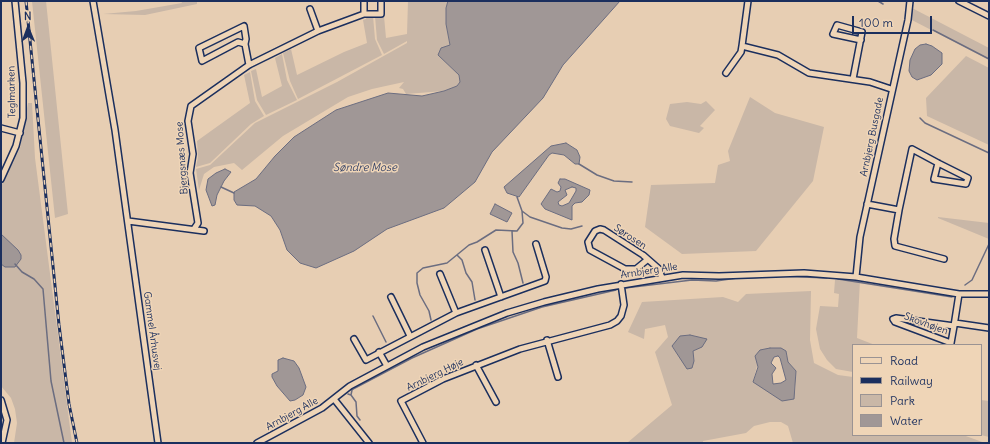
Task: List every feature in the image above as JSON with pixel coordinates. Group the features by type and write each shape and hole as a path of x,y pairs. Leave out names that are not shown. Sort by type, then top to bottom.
{"street":[{"name":"Teglmarken","path":"1,179 20,133 23,118 23,83 15,1"},
{"name":"Gammel Århusvej","path":"93,1 111,105 158,443"},
{"path":"364,1 364,14"},
{"name":"Bjergsnæs Mose","path":"194,229 198,223 190,173 193,154 188,113 196,102 249,65 318,31 364,14 381,14 381,1"},
{"path":"726,73 741,52 748,1"},
{"name":"Arnbjerg Busgade","path":"856,277 860,237 891,89 908,20 910,1"},
{"path":"960,1 989,16"},
{"path":"310,9 318,31"},
{"path":"853,79 861,40 862,32 837,25 833,34 861,40"},
{"path":"245,44 238,42 202,61 199,48 244,26 246,39 245,44 249,65"},
{"path":"742,46 778,55 809,73 870,82 891,89"},
{"path":"1,128 20,133"},
{"path":"938,163 934,179 966,184 968,178 912,149 894,238 895,246 944,259"},
{"path":"867,204 899,210"},
{"path":"128,221 204,231"},
{"name":"Sørosen","path":"647,260 636,269 624,269 590,250 588,242 596,231 600,229 643,255 647,260 660,269 662,278"},
{"path":"354,339 366,360 456,313 545,281 546,277 536,244"},
{"path":"485,250 501,297"},
{"name":"Arnbjerg Alle","path":"257,443 322,408 350,386 424,347 507,313 570,295 621,284 683,275 719,276 774,273 856,277 959,294 989,294"},
{"path":"440,274 456,313"},
{"name":"Arnbjerg Høje","path":"423,443 400,401 442,379 476,365 547,340 610,325 617,321 621,316 624,305 621,284"},
{"name":"Skovhøjen","path":"959,294 954,324 951,343 893,320 896,318 954,324 989,328"},
{"path":"392,297 410,336"},
{"path":"547,340 558,377"},
{"path":"379,352 386,366"},
{"name":"Arnbjerg Høje","path":"476,365 496,402"},
{"path":"1,400 7,420 5,435 2,442"},
{"path":"334,400 369,443"}],"green space":[{"path":"32,1 46,1 68,214 55,218"},
{"path":"181,1 197,1 197,4 145,15 103,14 136,11 182,3"},
{"path":"408,1 448,1 446,9 446,24 450,45 438,55 459,75 460,82 457,86 444,91 406,94 403,89 399,88 404,82 372,89 348,97 283,136 242,170 234,163 214,167 204,174 199,190 196,169 210,165 255,123 337,82 407,43 407,41 384,54 377,40 375,16 384,16 386,38 407,34"},
{"path":"912,8 989,48 989,60 910,19"},
{"path":"367,16 373,16 375,39 382,55 298,99 290,81 283,53 291,49 297,75 344,52 367,43 363,20 366,19"},
{"path":"282,54 287,80 297,100 266,115 257,100 251,71 256,69 262,97 282,86 275,58"},
{"path":"966,56 989,68 989,145 927,116 926,98"},
{"path":"250,72 255,101 264,116 251,124 210,163 196,167 198,157 197,141 250,103 244,75"},
{"path":"750,97 775,113 824,127 813,181 756,251 682,254 645,227 651,185 715,183 718,165 730,161 728,151"},
{"path":"706,101 715,110 700,126 704,128 699,133 670,126 666,119 670,104 687,102 701,104"},
{"path":"28,103 32,103 35,158 72,443 14,443 17,423 15,409 11,398 1,386 1,186 20,148"},
{"path":"938,218 989,223 989,239"},
{"path":"837,278 860,280 857,338 872,344 852,344 852,372 836,369 827,360 820,349 816,329 820,306 838,307 839,294 834,293 835,280"},
{"path":"811,291 810,340 814,363 838,375 852,377 852,436 966,436 985,443 793,443 788,426 781,422 770,422 754,426 746,433 703,441 703,443 627,443 672,405 655,352 668,337 665,325 645,329 644,339 628,332 642,302 723,297 738,302 746,294","holes":["672,347 696,349 693,351 694,361 678,354","786,351 788,362 796,371 795,393 753,382 758,362"]},
{"path":"982,400 989,401 989,437 982,435"}],"water":[{"name":"Søndre Mose","path":"448,1 620,1 563,65 543,98 492,152 475,182 444,208 387,229 354,251 316,268 300,263 287,250 280,230 271,216 255,206 237,205 234,200 234,192 256,179 275,156 294,137 336,110 388,93 422,96 444,91 457,86 460,82 459,75 438,55 441,48 450,45 446,24 446,8"},
{"path":"926,44 942,53 942,64 931,75 917,80 912,77 909,71 910,60 915,49 920,45"},
{"path":"566,143 577,150 580,157 579,164 575,164 564,155 552,153 549,155 519,197 507,193 504,187 551,146"},
{"path":"225,169 231,172 224,181 217,195 215,205 212,206 206,190 208,179"},
{"path":"560,179 565,179 590,190 589,195 582,202 575,203 572,206 572,220 545,209 541,204 551,189 557,192 560,191 561,187 558,183","holes":["572,187 576,188 576,191 569,203 562,206 559,205 558,202 567,195 565,190"]},
{"path":"495,204 512,213 507,222 490,214"},
{"path":"1,234 18,250 21,255 21,259 15,267 5,267 1,264"},
{"path":"690,335 707,339 702,347 693,351 694,361 692,368 687,369 672,346 680,336"},
{"path":"781,348 786,351 788,362 796,371 794,399 782,401 753,382 758,367 755,356 760,350","holes":["778,356 780,358 786,380 781,383 773,384 772,374 776,368 771,363 774,357"]},
{"path":"283,358 294,361 299,368 306,387 303,395 295,400 290,401 277,386 272,377 272,374 278,371 278,360"}],"waterway":[{"path":"878,1 883,4"},
{"path":"933,30 989,59"},
{"path":"920,118 925,123 989,153"},
{"path":"579,164 597,175 614,181 632,182"},
{"path":"221,187 234,193"},
{"path":"517,197 522,211 530,217 562,228 571,229 582,226"},
{"path":"431,320 429,311 420,295 417,283 417,273 423,268 447,263 469,245 477,242 496,230 517,231 523,223 522,211"},
{"path":"512,231 513,252 518,263 523,283"},
{"path":"965,285 972,280 989,244"},
{"path":"457,255 462,260 466,273 472,282 475,300"},
{"path":"15,264 22,272 34,279 43,289 51,381 64,443"},
{"path":"747,278 780,276 827,278"},
{"path":"625,288 692,280 716,281 737,278"},
{"path":"838,279 952,297"},
{"path":"348,394 351,395 352,390 355,388 412,358 477,329 542,307 616,290"},
{"path":"373,316 386,342"},
{"path":"351,395 356,402 357,416 360,420"}],"railway":[{"path":"26,1 59,325 69,404 77,443"}]}
